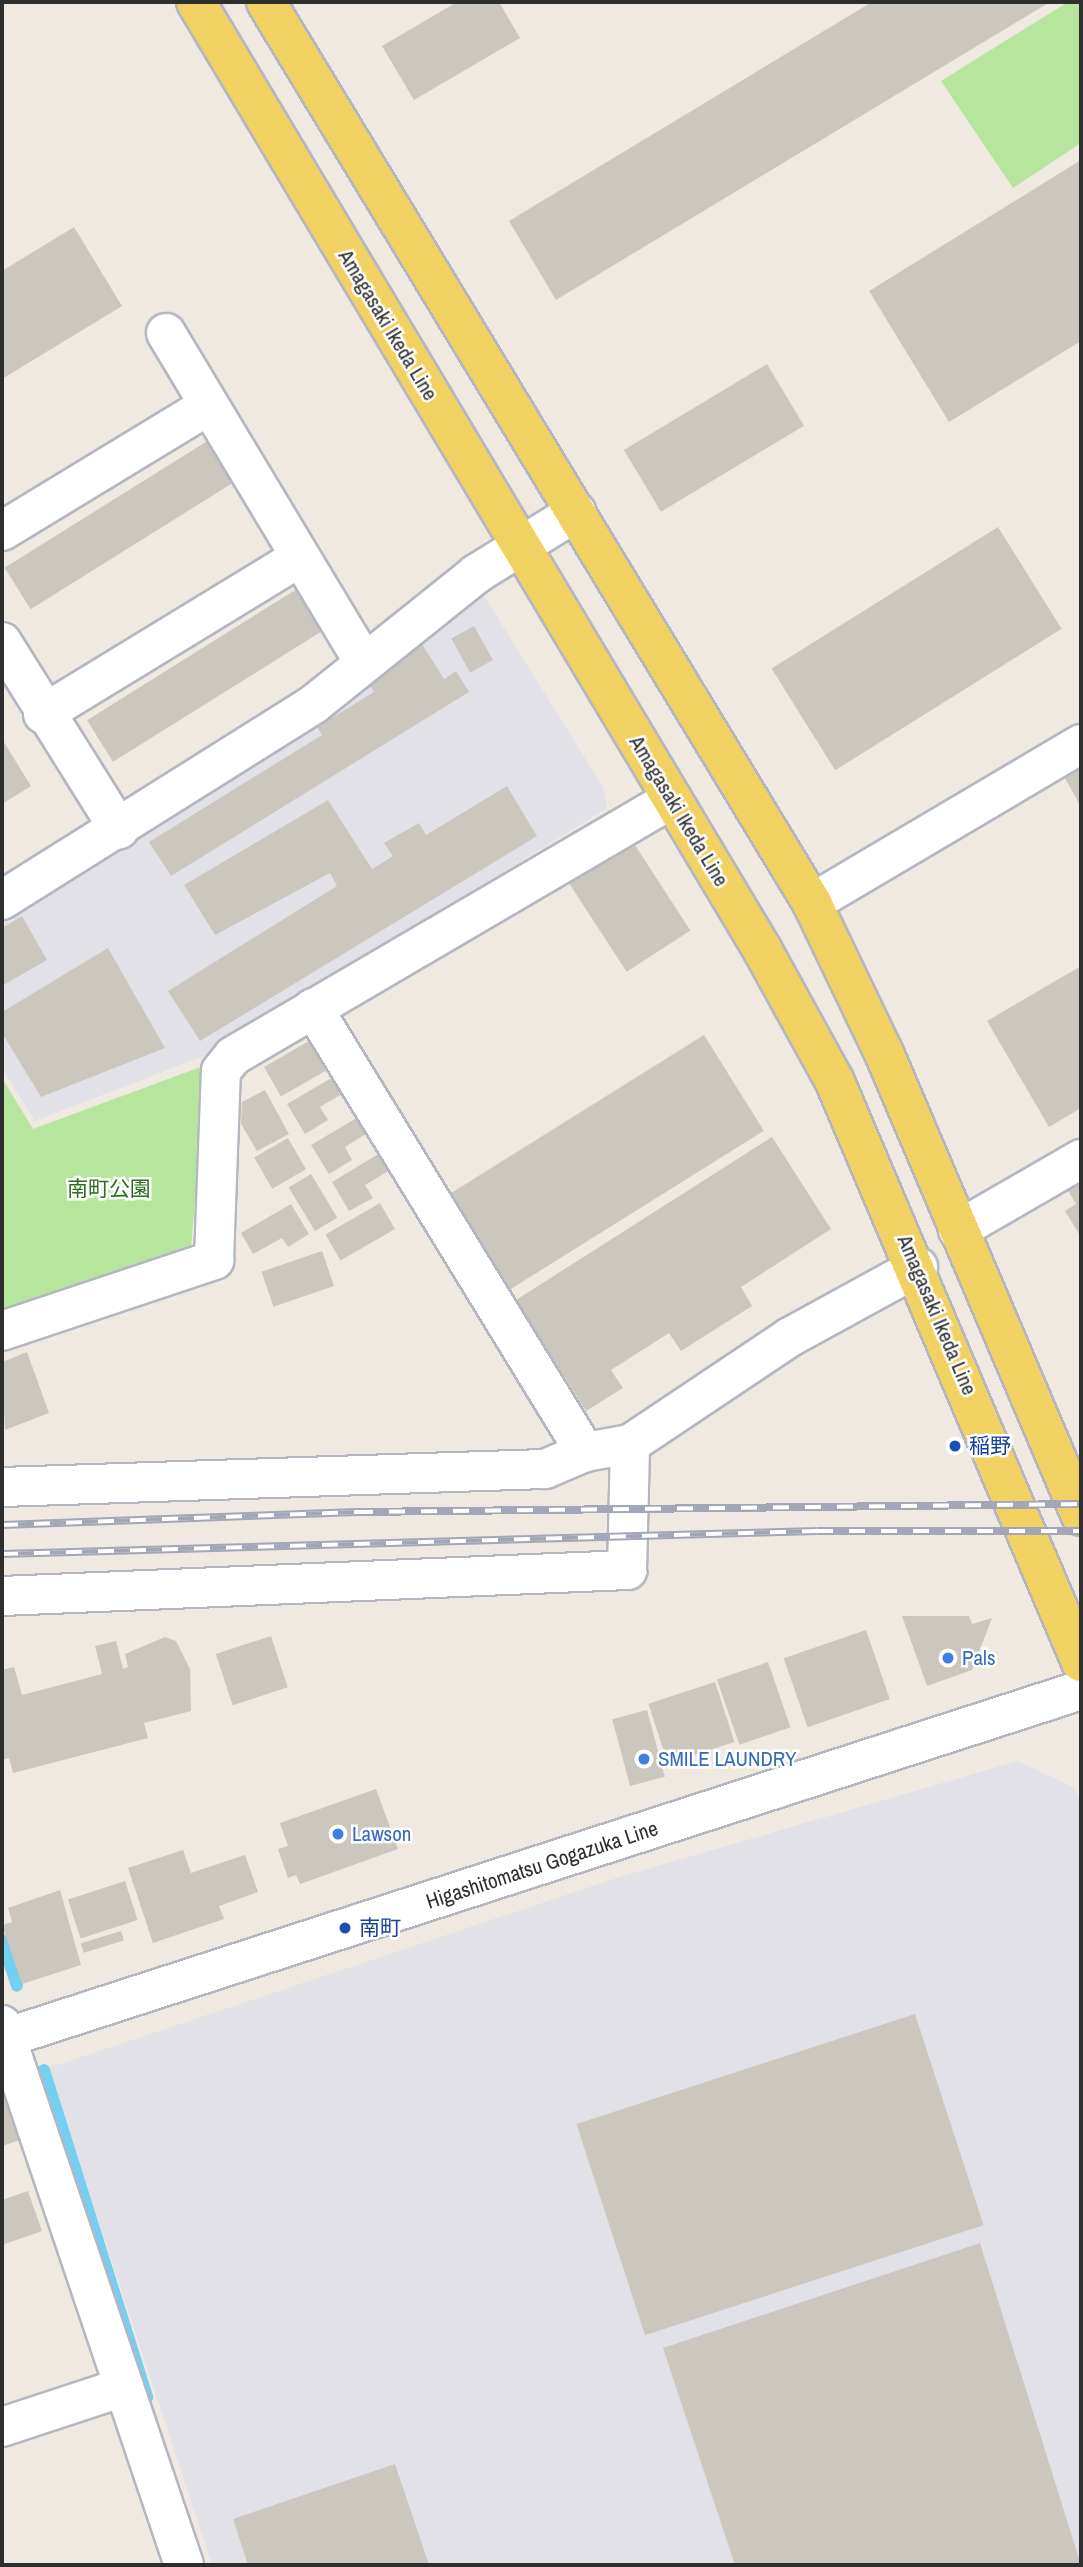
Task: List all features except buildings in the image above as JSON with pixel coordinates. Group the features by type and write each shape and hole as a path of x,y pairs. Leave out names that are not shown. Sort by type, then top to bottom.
{"main road":[{"name":"Amagasaki Ikeda Line","path":"196,2 672,799 835,1082 918,1266 1081,1662"},
{"path":"266,2 812,903 958,1230 1070,1461 1081,1516"}],"street":[{"path":"166,333 363,661"},
{"path":"2,531 209,405"},
{"path":"2,900 118,830 314,704 363,661 519,546 576,512"},
{"path":"43,714 300,557"},
{"path":"2,642 43,714 118,830"},
{"path":"812,903 1081,744"},
{"path":"2,1331 214,1259 221,1071 233,1056 672,799"},
{"path":"313,1008 585,1452"},
{"path":"958,1230 1081,1159"},
{"path":"2,1488 545,1469 585,1452 630,1444 790,1337 918,1266"},
{"path":"2,1596 627,1570 630,1444"},
{"name":"Higashitomatsu Gogazuka Line","path":"3,2034 1081,1690"},
{"path":"3,2034 184,2565"},
{"path":"2,2427 124,2387"}],"shaded area":[{"path":"483,594 603,787 607,808 206,1055 35,1121 2,1068 2,914"},
{"path":"1018,1761 1075,1788 1081,1802 1081,2565 212,2565 48,2068 623,1876"}],"green space":[{"path":"1068,2 1081,2 1081,143 1013,188 941,81"},
{"name":"南町公園","path":"206,1065 191,1248 2,1311 2,1078 33,1129"}],"waterway":[{"path":"2,1940 17,1986"},
{"path":"44,2070 147,2397"}],"railway":[{"path":"2,1525 357,1512 1081,1504"},
{"path":"2,1554 817,1531 1081,1531"}],"place":[{"name":"稲野","path":"955,1446"},
{"name":"Pals","path":"948,1658"},
{"name":"SMILE LAUNDRY","path":"644,1759"},
{"name":"Lawson","path":"338,1834"},
{"name":"南町","path":"345,1928"}]}
